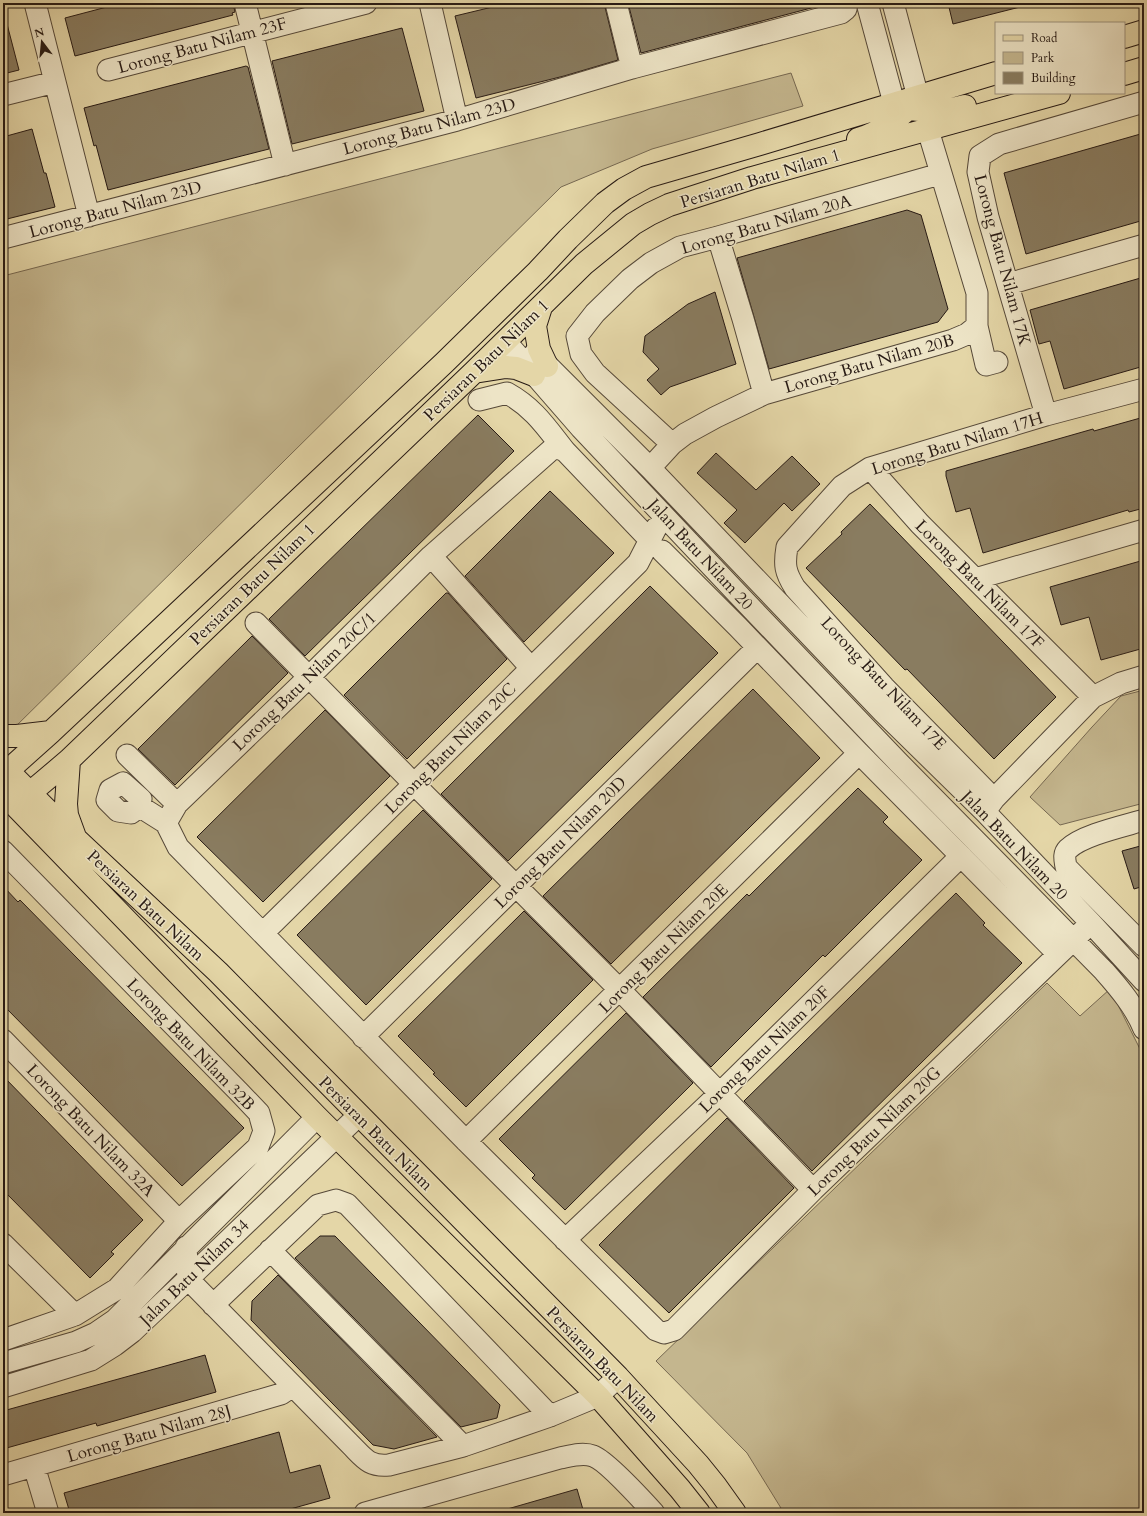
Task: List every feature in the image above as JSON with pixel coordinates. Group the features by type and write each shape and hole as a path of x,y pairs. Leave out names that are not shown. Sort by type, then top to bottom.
{"main road":[{"path":"1125,37 1144,31"},
{"path":"1125,74 1144,68"},
{"name":"Persiaran Batu Nilam 1","path":"4,770 51,732 444,363 605,203 624,189 646,177 907,103 995,73"},
{"path":"752,178 775,163 871,135 907,103 940,112 1016,94"},
{"name":"Persiaran Batu Nilam 1","path":"17,798 69,760 474,372 508,336 541,307 584,264 633,224 669,205 752,178 1055,94"},
{"path":"444,363 488,336 508,336 514,308 538,271"},
{"path":"474,372 506,367 541,370 535,326 541,307"},
{"path":"3,736 51,732"},
{"path":"69,760 66,804 67,815 75,838"},
{"name":"Persiaran Batu Nilam","path":"4,770 17,798 317,1117 598,1396 680,1489 699,1513"},
{"name":"Persiaran Batu Nilam","path":"17,798 75,838 218,972 618,1377 715,1484 735,1513"}],"street":[{"path":"35,3 89,216"},
{"path":"244,3 285,165"},
{"name":"Lorong Batu Nilam 23F","path":"108,70 366,3"},
{"path":"430,3 457,120"},
{"path":"616,3 632,68"},
{"name":"Lorong Batu Nilam 23D","path":"3,238 457,120 632,68 841,13 846,9 847,3"},
{"path":"867,3 907,103"},
{"path":"893,3 907,103"},
{"path":"3,95 55,82"},
{"name":"Lorong Batu Nilam 17K","path":"1046,415 988,217 978,172 980,156 999,144 1144,102"},
{"path":"928,130 977,293 977,326 986,364 997,362"},
{"name":"Lorong Batu Nilam 20A","path":"672,444 595,373 581,354 577,336 595,313 630,279 651,262 680,247 940,174"},
{"path":"718,237 764,394"},
{"path":"1008,284 1144,245"},
{"name":"Lorong Batu Nilam 20B","path":"650,468 672,444 686,434 716,417 764,394 953,340 967,334 977,326"},
{"name":"Jalan Batu Nilam 20","path":"508,336 541,370 650,468 883,712 990,805 1091,923 1144,981"},
{"name":"Jalan Batu Nilam 20","path":"541,370 581,428 899,763 1122,991 1144,1029"},
{"name":"Lorong Batu Nilam 17H","path":"784,560 787,547 819,510 842,486 870,468 1046,415 1144,389"},
{"path":"479,400 507,393 522,401 537,415 562,450 738,627 859,754 1058,954"},
{"name":"Lorong Batu Nilam 20C/1","path":"166,824 177,804 309,677 431,556 551,450 562,450"},
{"name":"Lorong Batu Nilam 17F","path":"870,468 920,524 1093,697"},
{"path":"664,514 675,514 680,517 719,558 738,569 747,571"},
{"name":"Lorong Batu Nilam 20C","path":"263,933 656,546 664,514"},
{"path":"975,579 1144,530"},
{"path":"656,546 686,539"},
{"path":"431,556 532,668"},
{"name":"Lorong Batu Nilam 17E","path":"784,560 787,575 795,588 990,805"},
{"path":"256,623 620,990 813,1190"},
{"name":"Lorong Batu Nilam 20D","path":"363,1037 757,648"},
{"path":"990,805 1093,697 1121,683 1144,676"},
{"name":"Jalan Batu Nilam 20","path":"883,712 884,725 912,754 908,761 899,763"},
{"name":"Lorong Batu Nilam 20E","path":"466,1141 859,754"},
{"path":"127,755 177,804"},
{"path":"138,806 166,824 178,847 363,1037 565,1240"},
{"path":"1144,820 1083,839 1067,850 1064,857 1066,867 1144,946"},
{"name":"Lorong Batu Nilam 32B","path":"3,851 259,1113 264,1131 258,1147 179,1221 117,1289 76,1315 3,1340"},
{"name":"Lorong Batu Nilam 20F","path":"565,1240 720,1093 961,856"},
{"name":"Lorong Batu Nilam 20G","path":"565,1240 656,1330 664,1333 674,1330 813,1190 1091,923"},
{"name":"Lorong Batu Nilam 32A","path":"3,1040 179,1221"},
{"name":"Jalan Batu Nilam 34","path":"3,1387 91,1360 104,1353 132,1332 359,1115"},
{"name":"Jalan Batu Nilam 34","path":"3,1363 76,1342 96,1334 114,1320 317,1117"},
{"path":"213,1305 318,1205 336,1200 347,1204 550,1416"},
{"path":"3,1244 76,1315"},
{"path":"186,1247 188,1279 351,1445 370,1463 378,1466 389,1465 463,1446 550,1416 598,1396 618,1377"},
{"path":"270,1250 463,1446"},
{"path":"156,1278 188,1279"},
{"name":"Lorong Batu Nilam 28J","path":"3,1475 281,1394 293,1386"},
{"path":"365,1513 560,1458 581,1454 594,1456 606,1464 654,1513"},
{"path":"34,1466 48,1513"}],"green space":[{"path":"791,73 803,106 652,149 561,187 7,735 3,730 3,276"},
{"path":"1144,690 1144,803 1060,825 1030,797 1121,696"},
{"path":"1047,983 1080,1016 1110,989 1144,1057 1144,1513 784,1513 747,1453 656,1361"}],"building":[{"path":"122,3 233,3 235,12 232,13 233,15 75,56 65,18"},
{"path":"509,3 604,3 618,60 564,76 476,98 455,16"},
{"path":"628,3 830,3 641,53"},
{"path":"948,3 1019,3 1020,7 953,24"},
{"path":"7,24 19,70 3,74 3,25"},
{"path":"402,28 424,111 292,144 272,61"},
{"path":"246,66 248,67 269,149 108,190 84,108"},
{"path":"32,129 55,207 3,220 3,137"},
{"path":"1144,133 1144,220 1026,254 1004,173"},
{"path":"907,210 921,215 948,309 938,322 769,369 737,258"},
{"path":"1144,277 1144,366 1064,389 1050,341 1039,344 1030,310"},
{"path":"715,292 736,364 670,387 661,395 647,380 659,369 643,352 645,336 688,304"},
{"path":"478,415 514,451 305,656 269,619"},
{"path":"1144,417 1144,508 1129,512 1128,510 983,553 970,508 956,512 946,471 1093,429 1094,431"},
{"path":"716,453 756,490 792,456 820,484 792,511 784,503 745,543 724,523 737,510 697,473"},
{"path":"550,491 614,553 524,642 465,576"},
{"path":"870,504 1056,697 994,759 806,568 842,534 841,532"},
{"path":"1144,560 1144,648 1101,660 1089,617 1061,625 1050,587"},
{"path":"650,586 718,653 508,861 441,794"},
{"path":"446,593 448,593 507,659 407,759 344,695"},
{"path":"252,636 288,673 175,785 138,749"},
{"path":"753,689 820,758 611,964 543,896"},
{"path":"325,710 390,776 263,902 197,837"},
{"path":"858,788 888,817 883,822 922,860 825,957 823,955 711,1067 643,997 747,894 749,896"},
{"path":"423,810 492,879 366,1005 297,935"},
{"path":"1144,845 1144,886 1134,889 1122,851"},
{"path":"3,886 18,902 20,900 244,1128 182,1186 3,1005"},
{"path":"956,893 985,923 983,925 1022,963 812,1171 744,1101"},
{"path":"524,911 593,980 466,1107 398,1036"},
{"path":"626,1013 693,1083 565,1210 532,1178 535,1175 499,1139"},
{"path":"3,1076 143,1220 111,1252 114,1254 90,1278 3,1190"},
{"path":"727,1118 794,1188 669,1313 599,1245"},
{"path":"320,1236 335,1236 500,1405 497,1418 461,1427 295,1258"},
{"path":"278,1275 437,1437 394,1449 373,1445 251,1320 252,1301"},
{"path":"205,1355 216,1392 97,1426 96,1423 3,1449 3,1411"},
{"path":"279,1432 290,1473 320,1465 330,1498 276,1513 70,1513 64,1493"},
{"path":"577,1489 584,1513 504,1513 504,1510"}]}
